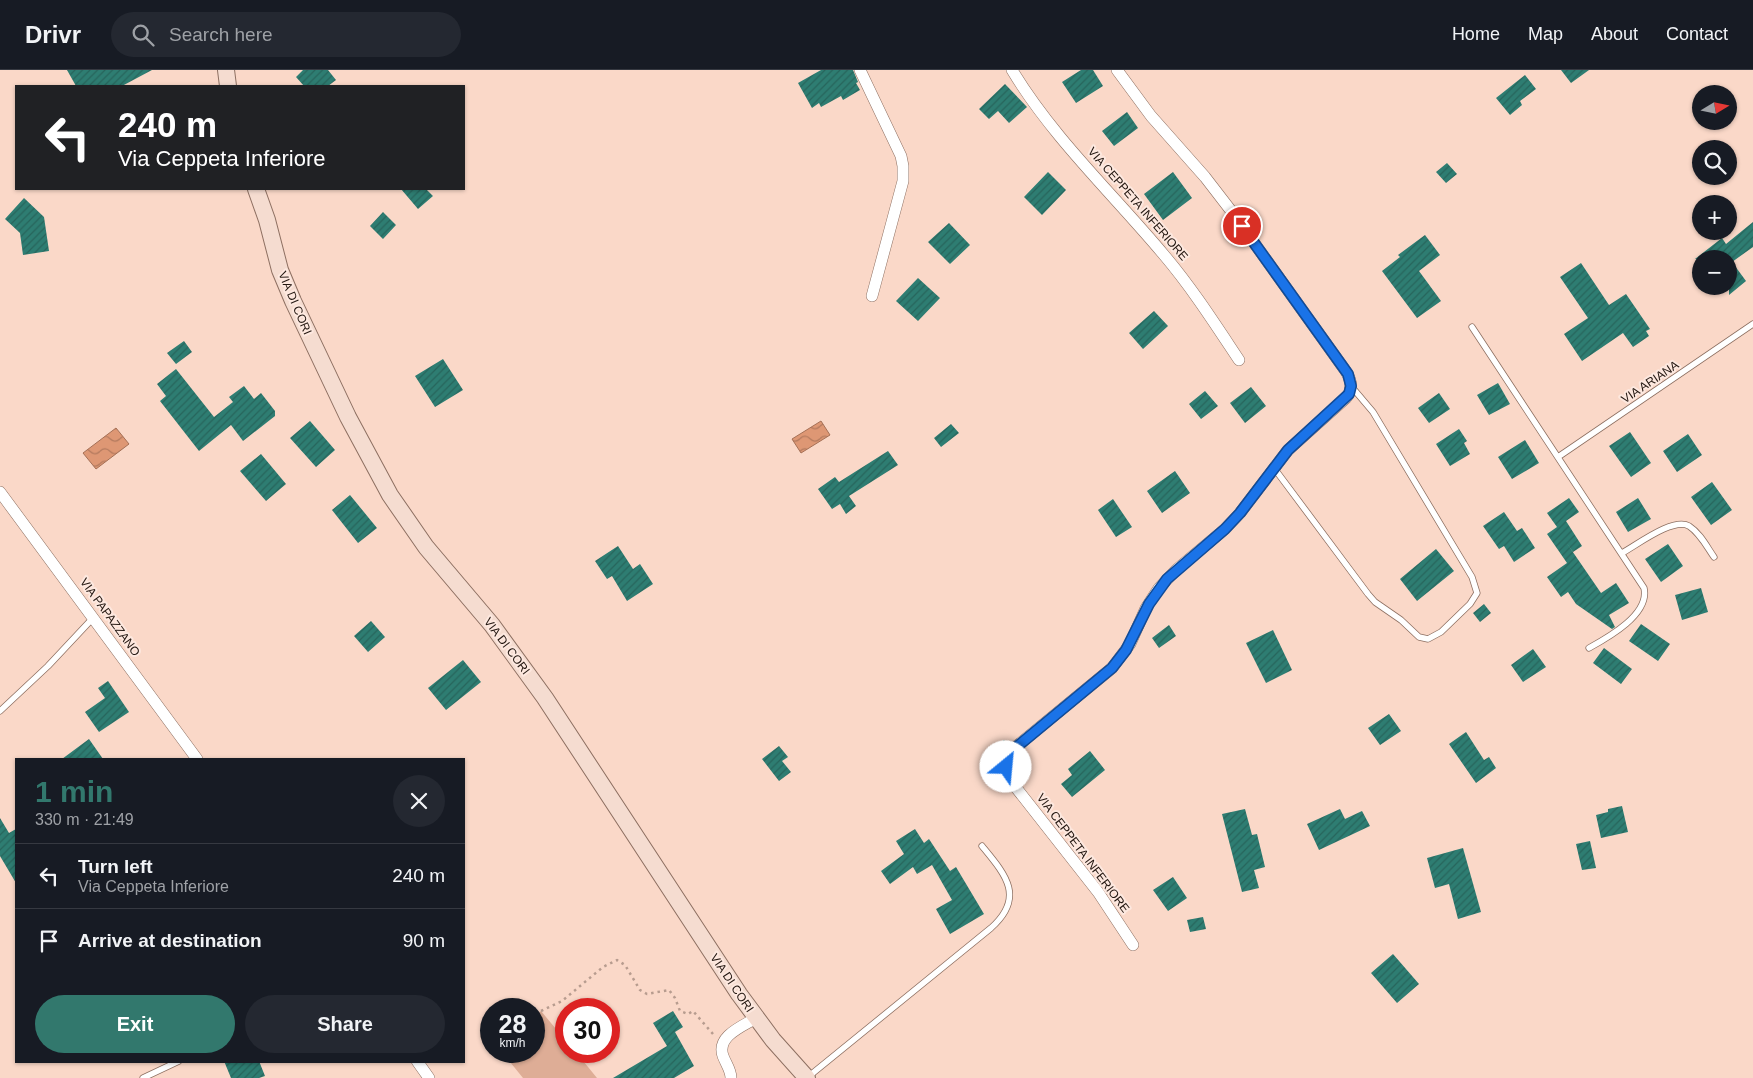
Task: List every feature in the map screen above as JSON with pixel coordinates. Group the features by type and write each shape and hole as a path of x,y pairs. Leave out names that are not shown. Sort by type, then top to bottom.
{"main road":[{"path":"226,70 228,85"},
{"name":"VIA DI CORI","path":"256,190 267,220 280,270 293,301 348,417 390,495 426,547 492,625 531,677 731,983 756,1018 807,1078"}],"street":[{"path":"860,70 899,151 904,172 903,182 872,296"},
{"name":"VIA CEPPETA INFERIORE","path":"1012,70 1051,126 1179,273 1239,360"},
{"path":"1117,70 1151,116 1205,177 1232,212 1350,377 1351,386"},
{"name":"VIA CEPPETA INFERIORE","path":"1133,945 1094,888 1010,780 1005,763 1013,750 1112,668 1126,650 1159,588 1176,570 1231,524 1295,443 1346,398 1351,386"},
{"name":"VIA PAPAZZANO","path":"0,492 195,758"},
{"path":"731,1078 722,1053 723,1045 728,1036 756,1018"},
{"path":"418,1063 429,1078"}],"lane":[{"name":"VIA ARIANA","path":"1558,457 1753,324"},
{"path":"1472,327 1644,588 1643,604 1621,628 1589,648"},
{"path":"1274,468 1368,594 1375,602 1407,625 1419,637 1428,639 1437,635 1470,604 1477,593 1475,582 1373,412 1351,386"},
{"path":"1622,554 1670,526 1683,524 1694,530 1714,557"},
{"path":"0,711 48,666 94,618"},
{"path":"807,1078 992,928 1004,915 1009,900 1008,883 1004,874 982,846"},
{"path":"143,1078 175,1063"}],"path":[{"path":"545,1009 562,1001 604,967 617,960 626,965 640,990 647,994 669,990 675,998 680,1011 688,1014 693,1011 723,1045"}],"shaded area":[{"path":"545,1016 555,1028 555,1063 585,1063 597,1078 523,1078 511,1063 545,1063"}],"water":[{"path":"821,421 830,435 801,453 792,439"},
{"path":"116,428 129,444 96,469 83,453"}],"building":[{"path":"67,70 152,70 124,85 75,85"},
{"path":"303,70 328,70 336,80 329,85 303,85 296,77"},
{"path":"821,70 853,70 860,90 843,100 841,96 821,107 819,103 812,108 798,83"},
{"path":"1081,70 1093,70 1103,86 1076,103 1062,82"},
{"path":"1561,70 1589,70 1571,83"},
{"path":"1525,75 1536,89 1520,101 1522,105 1510,115 1496,98"},
{"path":"1005,84 1027,107 1009,123 998,111 989,119 979,109"},
{"path":"1127,112 1138,128 1114,146 1102,131"},
{"path":"1447,163 1457,174 1446,183 1436,172"},
{"path":"1048,172 1066,190 1042,215 1024,197"},
{"path":"1173,172 1192,198 1163,220 1144,194"},
{"path":"402,190 427,190 433,196 418,209"},
{"path":"24,198 44,217 49,251 23,255 20,233 5,219"},
{"path":"383,212 396,225 383,239 370,226"},
{"path":"1753,222 1753,247 1737,258 1737,250 1707,250 1719,240 1723,240 1726,244 1731,240 1737,240 1737,235"},
{"path":"949,223 970,245 950,264 928,242"},
{"path":"1425,235 1440,255 1419,271 1441,301 1417,318 1382,271 1400,257 1398,255"},
{"path":"1581,263 1609,305 1626,294 1650,329 1646,331 1649,336 1633,347 1623,333 1582,361 1564,334 1588,318 1560,277"},
{"path":"1737,269 1746,281 1737,288"},
{"path":"918,278 940,298 918,321 896,301"},
{"path":"1154,311 1168,326 1143,349 1129,333"},
{"path":"184,341 192,352 176,364 167,353"},
{"path":"443,359 463,390 435,407 415,376"},
{"path":"176,369 214,417 233,402 229,397 244,386 254,399 261,393 275,411 275,416 243,441 231,425 199,451 160,401 166,396 157,384"},
{"path":"1498,383 1510,404 1489,415 1477,395"},
{"path":"1251,387 1266,406 1245,423 1230,403"},
{"path":"1205,391 1218,406 1201,419 1189,404"},
{"path":"1439,393 1450,409 1429,423 1418,408"},
{"path":"310,421 335,450 316,467 290,438"},
{"path":"951,424 959,433 941,447 934,438"},
{"path":"1459,429 1467,441 1464,443 1470,454 1450,466 1436,444"},
{"path":"1630,432 1651,463 1631,477 1609,446"},
{"path":"1688,434 1702,455 1677,472 1663,451"},
{"path":"1525,440 1539,463 1512,479 1498,457"},
{"path":"888,451 898,465 849,496 856,506 846,514 840,504 832,509 818,489 835,477 839,482"},
{"path":"261,454 286,484 266,501 240,471"},
{"path":"1175,471 1190,493 1162,513 1147,491"},
{"path":"1712,482 1732,510 1711,525 1691,497"},
{"path":"350,495 377,528 358,543 332,510"},
{"path":"1569,498 1579,512 1566,521 1582,546 1573,552 1566,542 1601,593 1616,583 1629,603 1609,615 1615,627 1612,629 1576,604 1568,592 1561,597 1547,577 1567,563 1547,534 1557,527 1547,513"},
{"path":"1638,498 1651,519 1628,532 1616,512"},
{"path":"1113,499 1132,527 1116,537 1098,510"},
{"path":"1504,512 1517,531 1522,528 1535,548 1514,562 1504,546 1499,549 1483,526"},
{"path":"1668,544 1683,566 1661,582 1645,559"},
{"path":"618,546 633,569 640,564 653,584 627,601 612,576 607,579 595,561"},
{"path":"1436,549 1454,571 1417,601 1400,579"},
{"path":"1701,588 1708,612 1682,620 1675,595"},
{"path":"1484,604 1491,613 1480,622 1473,613"},
{"path":"371,621 385,637 368,652 354,636"},
{"path":"1641,624 1670,644 1658,661 1629,641"},
{"path":"1169,625 1176,636 1159,648 1152,638"},
{"path":"1273,630 1292,670 1266,683 1246,643"},
{"path":"1604,648 1632,669 1621,684 1593,663"},
{"path":"1533,649 1546,667 1523,682 1511,665"},
{"path":"463,660 481,682 446,710 428,688"},
{"path":"108,681 129,712 99,732 85,712 105,698 98,688"},
{"path":"1389,714 1401,731 1380,745 1368,728"},
{"path":"1466,732 1484,760 1489,757 1496,768 1476,783 1449,744"},
{"path":"89,739 102,758 63,758"},
{"path":"1004,740 1007,745 1000,759 993,764 986,754"},
{"path":"779,746 788,757 782,761 791,772 779,781 762,759"},
{"path":"1090,751 1105,770 1072,797 1061,784 1072,775 1068,769"},
{"path":"1622,806 1628,832 1601,838 1596,815 1608,812 1608,809"},
{"path":"1245,809 1252,835 1257,834 1265,867 1254,870 1259,888 1242,892 1222,814"},
{"path":"1340,809 1345,819 1362,811 1370,826 1319,850 1307,824"},
{"path":"0,818 9,833 15,830 15,881 0,856"},
{"path":"915,829 924,843 929,839 950,871 956,867 984,914 950,934 936,909 952,900 932,865 917,874 913,867 890,884 881,871 904,854 896,841"},
{"path":"1590,841 1596,868 1582,870 1576,844"},
{"path":"1463,848 1481,912 1458,919 1449,884 1435,888 1427,858"},
{"path":"1173,877 1187,898 1168,911 1153,890"},
{"path":"1203,917 1206,929 1190,932 1187,920"},
{"path":"1393,954 1419,984 1397,1003 1371,973"},
{"path":"673,1011 683,1027 675,1032 694,1066 674,1078 613,1078 667,1046 653,1023"},
{"path":"225,1063 260,1063 265,1076 259,1078 231,1078"}],"route":[{"path":"1006,767 1005,763 1013,750 1106,674 1123,656 1152,598 1159,588 1236,518 1288,450 1346,398 1351,390 1351,381 1348,374 1242,226"}]}
